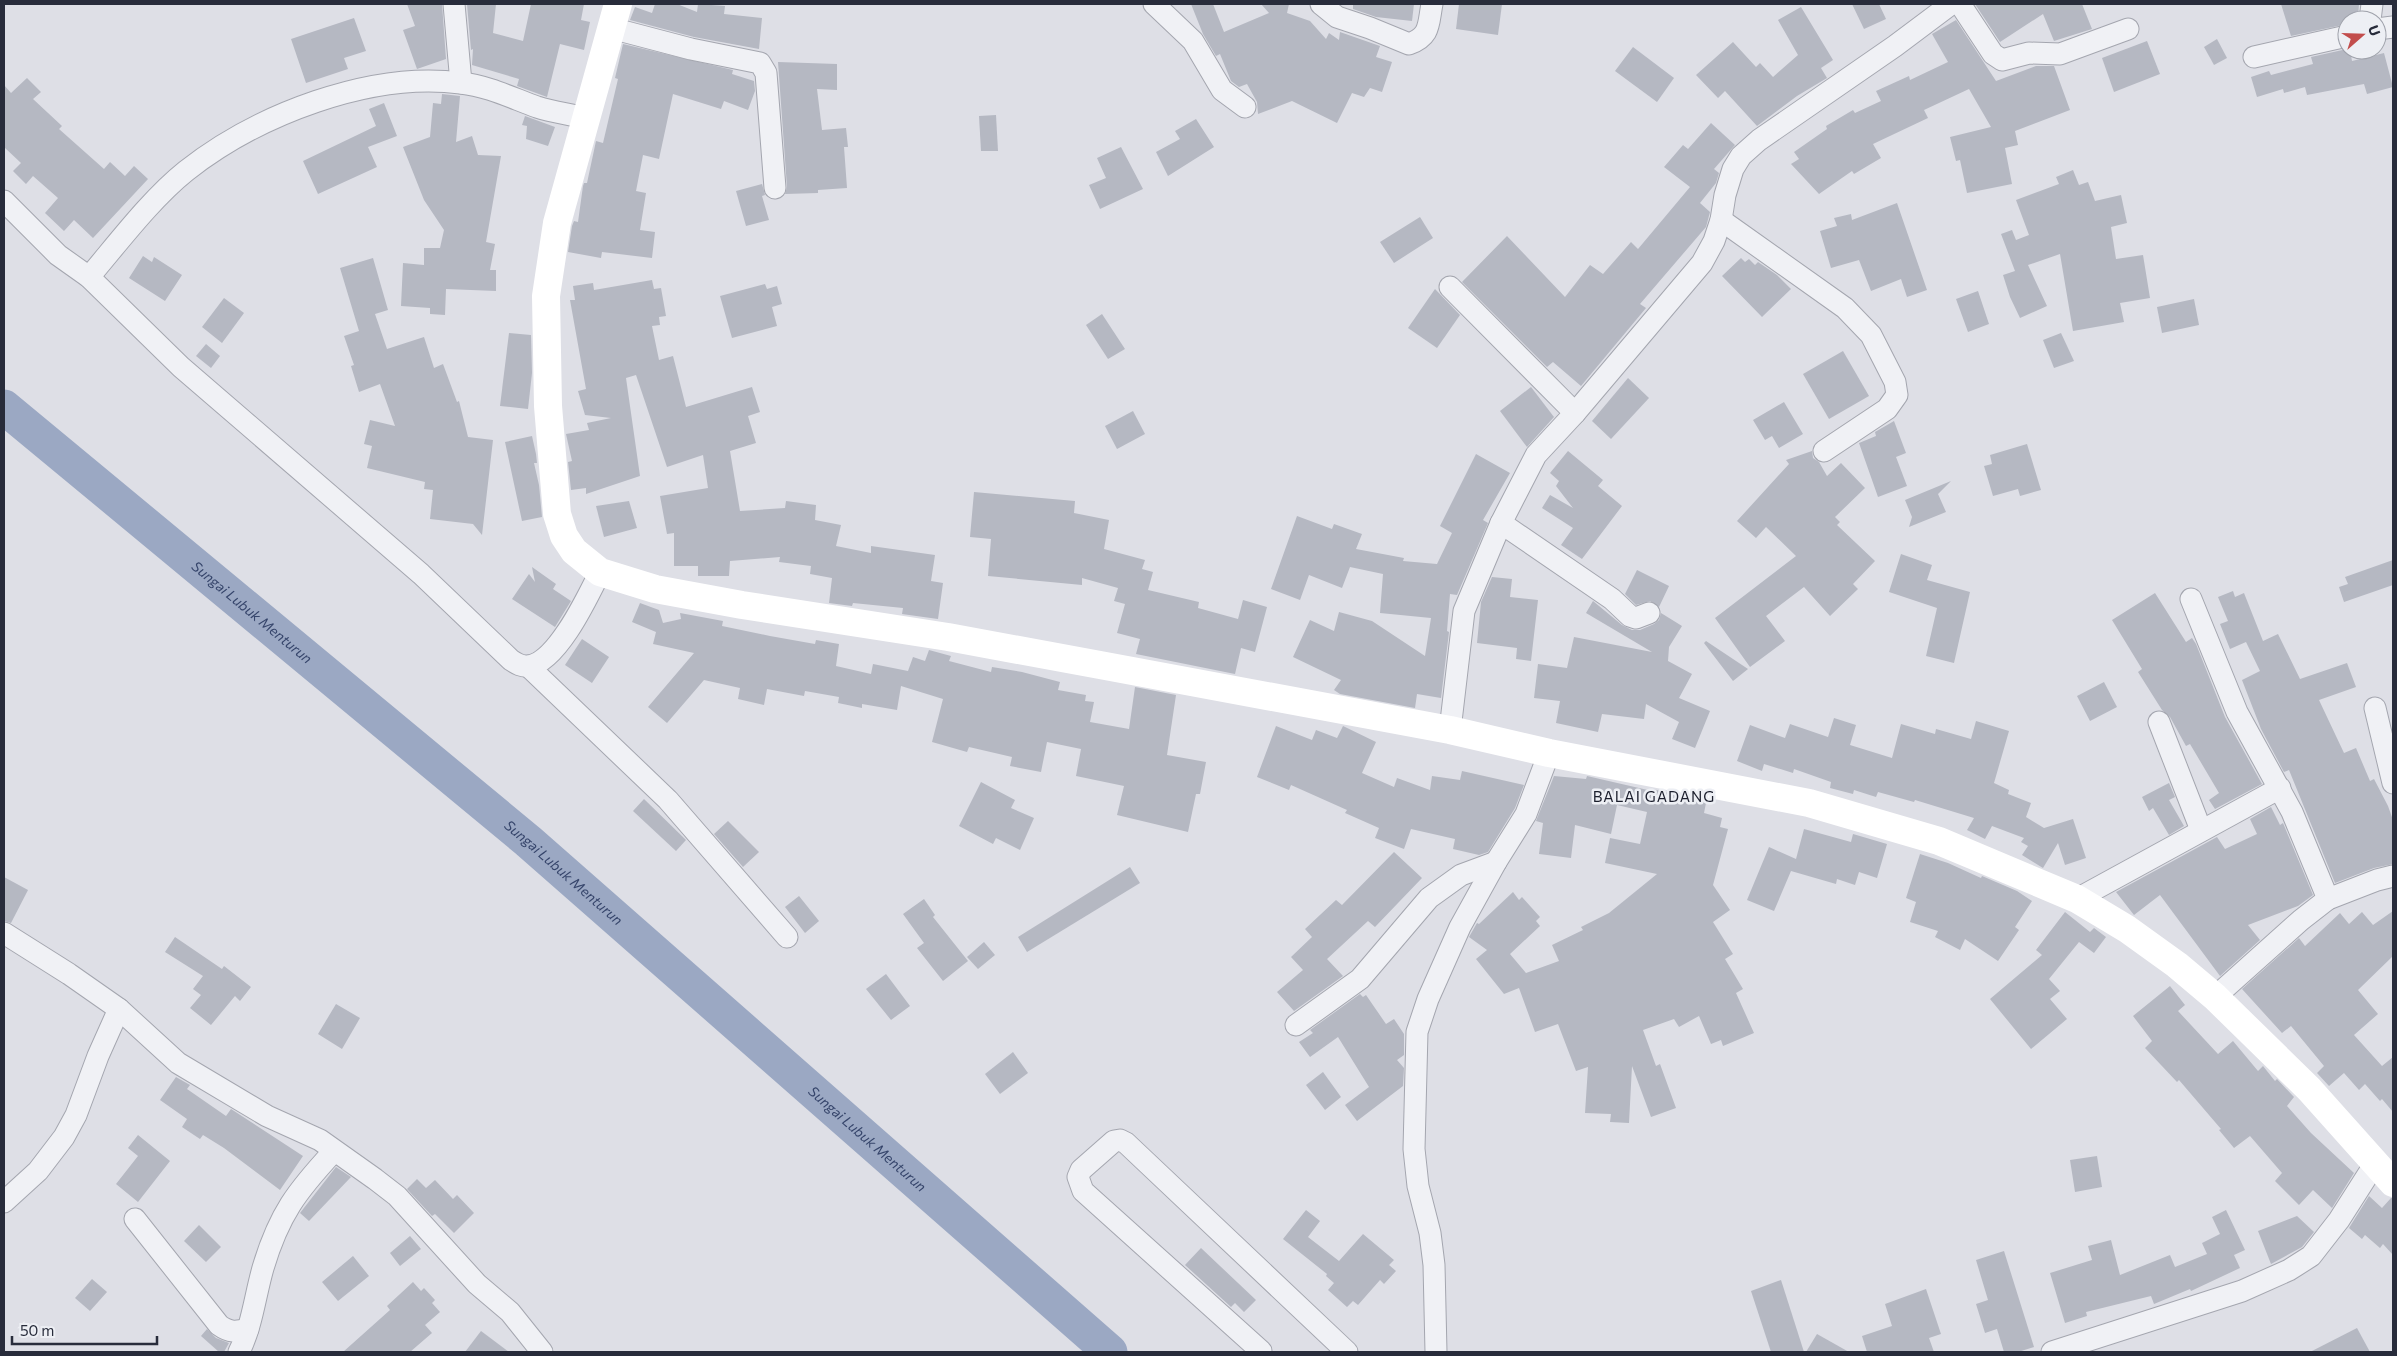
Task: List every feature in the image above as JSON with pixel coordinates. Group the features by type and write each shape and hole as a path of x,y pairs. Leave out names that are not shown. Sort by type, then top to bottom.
{"street":[{"path":"454,4 461,83"},
{"path":"1154,4 1193,41 1222,90 1245,107"},
{"path":"1325,5 1337,17 1409,44 1424,37 1428,30 1432,4"},
{"path":"1450,730 1464,611 1501,523 1536,455 1575,414 1702,263 1714,241 1721,220 1724,195 1733,169 1741,156 1759,140 1895,46 1951,4"},
{"path":"1960,4 1993,54 2002,60 2029,53 2060,54 2128,29"},
{"path":"775,188 766,73 760,63 691,49 614,16 557,223 546,296 548,406 557,514 564,536 574,551 600,572 674,593 948,637 1450,730 1549,753 1809,803 1939,842 2077,899 2127,929 2178,965 2215,997 2309,1089 2385,1172 2338,1220 2311,1256 2289,1270 2242,1291 2052,1352"},
{"path":"2254,57 2337,38"},
{"path":"89,277 144,213 186,171 242,134 293,110 336,94 415,82 461,83 499,92 539,107 585,118"},
{"path":"4,201 58,255 89,277 181,367 421,574 511,660 528,666 668,800 787,937"},
{"path":"1721,220 1845,308 1871,335 1896,382 1897,395 1887,409 1824,451"},
{"path":"1450,287 1575,414"},
{"path":"1501,523 1612,599 1630,616 1636,618 1649,613"},
{"path":"528,666 546,655 566,634 600,572"},
{"path":"2192,598 2237,712 2280,788 2328,899"},
{"path":"2375,708 2393,783"},
{"path":"2158,722 2201,830"},
{"path":"1436,1352 1434,1265 1430,1233 1418,1186 1414,1149 1417,1032 1428,999 1460,927 1496,862 1526,814 1549,753"},
{"path":"2077,899 2280,788"},
{"path":"1296,1025 1360,979 1429,898 1461,874 1496,862"},
{"path":"2215,997 2301,920 2328,899 2377,880 2393,876"},
{"path":"4,933 70,974 119,1009 178,1063 268,1116 320,1140 397,1196 477,1284 510,1312 542,1352"},
{"path":"11,1196 38,1171 64,1137 76,1115 98,1056 119,1009"},
{"path":"1261,1351 1083,1191 1078,1177 1081,1170 1114,1141 1120,1140 1126,1143 1347,1352"},
{"path":"239,1352 248,1329 263,1268 282,1218 294,1196 334,1151"},
{"path":"135,1219 220,1325 227,1330 235,1332 248,1329"}],"building":[{"path":"407,4 442,4 446,59 417,69 403,30 415,26"},
{"path":"467,4 496,4 493,33 523,41 531,4 584,4 581,20 590,22 584,50 560,44 547,97 517,86 519,79 472,65 473,49 471,50"},
{"path":"655,4 677,4 697,12 698,4 725,6 724,14 762,18 759,49 694,37 630,20 635,7 652,13"},
{"path":"1191,4 1213,4 1224,32 1269,13 1261,4 1289,4 1287,13 1310,21 1326,39 1329,33 1339,40 1340,32 1380,46 1376,57 1392,62 1382,92 1370,88 1364,97 1352,93 1337,123 1292,101 1258,114 1257,102 1247,84 1239,87 1231,81 1220,54 1216,56 1203,34"},
{"path":"1353,4 1414,4 1412,21 1376,17 1353,9"},
{"path":"1459,4 1502,4 1498,35 1456,29"},
{"path":"1852,4 1879,4 1886,19 1864,29"},
{"path":"1975,4 2082,4 2092,29 2054,41 2043,14 2000,42"},
{"path":"2281,4 2359,4 2359,10 2337,10 2337,26 2291,36"},
{"path":"1801,7 1833,60 1821,68 1827,78 1797,96 1757,126 1725,91 1718,98 1696,75 1733,42 1756,67 1760,63 1773,77 1798,55 1778,20"},
{"path":"354,18 366,51 344,58 348,69 306,83 291,39"},
{"path":"1956,20 1996,81 2036,66 2054,66 2070,110 2015,131 2018,145 2005,148 2012,184 1967,193 1960,160 1956,161 1950,137 1991,127 1969,89 1924,110 1928,118 1873,144 1881,158 1854,174 1852,171 1819,194 1791,164 1799,159 1794,152 1827,129 1826,126 1853,110 1855,113 1881,101 1876,91 1909,76 1910,80 1948,62 1932,34"},
{"path":"2217,39 2227,58 2214,65 2204,47"},
{"path":"2147,41 2160,74 2114,92 2102,58"},
{"path":"623,44 733,70 732,74 754,81 755,91 748,110 724,101 721,109 673,94 659,159 643,155 636,191 646,193 640,230 655,232 652,258 602,252 601,258 568,252 572,226 574,221 578,222 583,186 584,183 587,183 596,141 603,143 618,79 615,78"},
{"path":"1633,47 1674,78 1657,102 1615,71"},
{"path":"2337,51 2337,60 2386,60 2393,87 2367,94 2364,84 2307,95 2305,87 2284,93 2283,89 2257,97 2251,77 2269,71 2271,75 2313,64 2311,57"},
{"path":"778,62 837,64 837,90 817,89 822,130 846,128 848,147 844,147 847,188 818,190 818,193 785,194 787,187"},
{"path":"27,78 41,92 33,99 62,126 59,129 104,169 110,162 125,176 134,166 148,179 93,238 74,220 64,231 45,213 58,198 33,176 26,184 13,171 21,163 4,147 4,85 11,93"},
{"path":"442,94 460,96 456,142 472,136 478,155 501,156 486,242 495,244 490,270 496,270 496,291 446,289 445,315 430,314 430,308 401,306 403,263 424,265 424,248 440,248 444,230 424,200 403,147 430,137 433,103 441,104"},
{"path":"384,103 397,136 368,147 377,167 318,194 303,161 376,126 369,109"},
{"path":"996,115 998,151 981,151 979,116"},
{"path":"525,116 555,127 548,146 526,139 527,126 522,125"},
{"path":"1196,119 1214,147 1168,176 1156,152 1180,139 1175,131"},
{"path":"1711,123 1735,145 1714,169 1719,173 1716,183 1700,203 1710,212 1706,227 1640,304 1646,308 1581,386 1553,362 1547,367 1462,282 1507,236 1565,297 1590,265 1603,274 1631,242 1638,249 1690,187 1664,167 1683,145 1688,149"},
{"path":"1121,147 1143,189 1100,209 1089,185 1106,178 1097,158"},
{"path":"2073,170 2079,185 2088,182 2095,201 2121,195 2127,223 2111,227 2116,259 2143,255 2150,298 2120,303 2124,322 2073,331 2060,254 2028,265 2047,306 2020,318 2010,297 2003,275 2015,271 2001,234 2012,230 2016,240 2029,235 2016,200 2059,184 2056,177"},
{"path":"762,184 765,195 762,196 769,220 746,226 736,191"},
{"path":"1897,203 1927,290 1907,297 1901,279 1871,291 1859,260 1831,268 1820,231 1837,226 1834,218 1851,214 1852,220"},
{"path":"1420,217 1433,238 1394,263 1380,242"},
{"path":"143,256 152,262 154,257 182,275 165,301 129,278"},
{"path":"373,258 388,310 375,314 387,349 424,337 434,368 443,364 457,402 459,401 468,437 493,440 482,535 473,524 430,519 433,490 424,489 425,482 367,468 372,446 364,444 370,420 395,426 380,384 359,392 351,366 354,365 344,336 359,331 340,268"},
{"path":"1741,258 1745,262 1749,259 1755,265 1758,262 1777,275 1791,289 1762,317 1722,276"},
{"path":"652,280 654,289 661,288 666,316 659,317 660,325 652,326 659,360 673,356 686,407 752,387 760,412 748,416 756,443 730,451 740,511 785,508 786,501 816,505 815,520 841,525 836,546 871,553 871,546 935,555 931,581 943,583 938,619 902,614 903,608 853,603 852,606 829,603 832,578 810,574 811,566 779,562 780,557 730,561 729,576 698,576 698,566 674,566 674,533 667,534 660,496 708,488 703,455 667,467 636,375 626,378 640,476 586,494 586,488 571,490 568,462 572,461 566,434 589,430 587,423 611,418 585,415 578,391 586,389 570,300 575,300 573,286 593,283 594,290"},
{"path":"765,284 767,289 777,286 782,304 772,307 777,326 732,338 720,296"},
{"path":"1435,289 1460,315 1437,348 1408,328"},
{"path":"1978,291 1989,324 1968,332 1956,299"},
{"path":"224,298 244,313 222,343 202,327"},
{"path":"2194,299 2199,325 2162,333 2157,307"},
{"path":"1102,314 1125,349 1108,359 1086,325"},
{"path":"509,333 531,335 532,373 528,409 500,406"},
{"path":"2061,333 2074,361 2054,368 2043,340"},
{"path":"206,344 220,356 211,368 196,356"},
{"path":"1843,351 1869,396 1829,419 1803,374"},
{"path":"1628,378 1649,398 1611,439 1592,421"},
{"path":"1531,387 1554,417 1527,447 1500,411"},
{"path":"1784,402 1803,434 1779,448 1772,436 1765,440 1753,420"},
{"path":"1133,411 1145,434 1117,449 1105,426"},
{"path":"1894,421 1906,453 1896,457 1907,486 1878,497 1859,443 1876,436 1875,432"},
{"path":"532,436 536,454 537,463 534,463 539,485 542,517 522,521 505,442"},
{"path":"2027,444 2041,490 2020,496 2018,489 1993,496 1984,466 1992,464 1990,455"},
{"path":"1568,451 1603,480 1598,486 1622,506 1582,559 1561,545 1573,528 1542,508 1550,495 1573,508 1556,486 1559,481 1550,473"},
{"path":"1812,451 1813,458 1819,462 1827,476 1841,463 1865,488 1835,517 1840,522 1837,525 1875,561 1853,584 1858,589 1830,616 1804,587 1766,616 1785,641 1750,667 1715,618 1796,556 1766,527 1756,538 1737,521 1789,464 1786,460"},
{"path":"1476,454 1510,473 1483,520 1488,523 1457,595 1450,594 1447,631 1449,632 1441,698 1417,694 1415,708 1340,694 1334,690 1341,680 1293,657 1310,620 1334,631 1339,612 1372,621 1425,656 1431,618 1380,613 1383,574 1350,567 1342,588 1309,575 1300,600 1271,589 1297,516 1332,529 1334,524 1362,534 1356,549 1404,558 1403,561 1437,564 1452,533 1440,526"},
{"path":"1951,481 1938,494 1946,512 1909,527 1912,517 1905,500"},
{"path":"974,492 1075,501 1074,513 1109,520 1104,549 1145,560 1142,569 1153,572 1148,590 1199,602 1198,608 1238,619 1243,600 1267,607 1255,652 1241,648 1235,674 1136,654 1140,639 1117,633 1125,604 1114,601 1118,588 1082,578 1082,585 988,576 991,539 970,537"},
{"path":"629,501 637,528 604,537 596,506"},
{"path":"1901,554 1932,565 1927,580 1970,592 1954,663 1926,656 1937,608 1889,592"},
{"path":"2393,560 2393,585 2344,602 2339,587 2348,584 2345,577"},
{"path":"532,567 556,584 553,589 571,601 555,627 512,599 529,574 535,582"},
{"path":"1637,570 1669,586 1659,607 1650,601 1636,605 1625,594"},
{"path":"1492,577 1512,579 1510,597 1538,600 1531,661 1516,659 1517,648 1477,643 1481,602"},
{"path":"2233,591 2235,597 2244,593 2263,641 2278,634 2300,679 2347,663 2356,687 2319,700 2344,753 2356,748 2370,781 2374,779 2388,806 2393,820 2393,864 2374,868 2335,883 2289,770 2284,772 2261,729 2242,680 2260,671 2246,642 2230,649 2220,624 2228,621 2218,597"},
{"path":"2155,593 2186,642 2192,638 2196,644 2225,717 2262,784 2215,809 2209,800 2219,793 2190,744 2186,746 2170,717 2162,710 2138,672 2142,669 2112,620"},
{"path":"1593,601 1622,625 1632,630 1640,630 1654,624 1659,620 1661,613 1682,626 1669,647 1668,661 1692,674 1679,698 1710,711 1695,748 1672,739 1679,722 1646,704 1644,719 1602,714 1598,732 1556,723 1560,701 1534,698 1538,664 1567,668 1574,637 1652,652 1586,613"},
{"path":"640,603 659,610 663,623 681,619 680,613 723,621 722,626 770,636 815,644 816,640 839,644 836,666 871,674 873,664 908,671 913,657 925,661 929,650 951,656 949,661 991,672 992,667 1022,672 1060,682 1058,690 1086,695 1085,701 1094,702 1090,722 1129,729 1135,687 1176,695 1167,755 1206,762 1200,794 1196,794 1188,832 1117,815 1124,786 1076,776 1081,749 1047,742 1041,772 1010,766 1012,757 969,747 967,752 932,742 943,699 901,686 897,710 862,704 862,708 838,703 839,697 805,691 804,696 767,689 764,705 738,699 740,688 704,680 667,723 648,707 694,653 653,644 656,632 632,622"},
{"path":"582,639 609,657 592,683 565,665"},
{"path":"1706,641 1748,669 1733,681 1704,643"},
{"path":"2104,682 2117,707 2090,721 2077,696"},
{"path":"1834,718 1856,725 1850,745 1892,758 1901,724 1935,734 1936,729 1971,739 1976,721 2009,731 1994,783 2009,790 2008,794 2031,803 2026,817 2044,828 2073,819 2086,858 2065,865 2058,843 2043,868 2022,855 2028,846 2021,842 2024,838 1992,826 1985,839 1967,830 1974,818 1915,800 1914,802 1878,792 1876,797 1854,790 1853,794 1830,788 1831,782 1794,769 1793,773 1764,764 1762,771 1737,761 1750,725 1785,738 1790,724 1828,737"},
{"path":"1276,726 1312,740 1316,730 1337,738 1343,726 1376,742 1362,773 1394,787 1397,778 1430,790 1432,776 1460,780 1462,771 1524,785 1515,808 1488,852 1479,855 1453,849 1455,839 1411,829 1404,849 1375,838 1379,828 1345,813 1347,810 1291,785 1289,790 1257,777"},
{"path":"1554,776 1586,779 1587,776 1652,791 1653,789 1706,803 1704,813 1722,818 1720,827 1728,829 1713,885 1730,910 1713,922 1733,954 1725,959 1743,989 1736,993 1754,1033 1723,1046 1721,1040 1711,1044 1699,1016 1679,1027 1674,1019 1643,1030 1656,1066 1660,1064 1676,1108 1651,1117 1632,1066 1629,1123 1610,1122 1611,1114 1585,1113 1588,1067 1576,1071 1558,1024 1535,1032 1519,988 1504,994 1476,959 1487,950 1469,937 1477,923 1479,924 1513,892 1519,900 1522,897 1540,917 1536,921 1540,926 1510,954 1526,973 1559,961 1552,945 1583,930 1581,927 1609,913 1657,874 1605,863 1610,838 1640,844 1647,812 1617,805 1611,834 1575,825 1571,858 1539,854 1543,823 1536,821"},
{"path":"981,782 1015,800 1011,808 1034,818 1020,850 996,838 993,844 959,826"},
{"path":"2169,783 2175,797 2169,800 2184,826 2169,835 2153,808 2149,811 2142,797"},
{"path":"644,799 686,840 676,851 633,811"},
{"path":"2271,807 2280,825 2283,823 2313,895 2298,906 2248,925 2260,940 2220,976 2160,895 2134,915 2116,892 2217,837 2225,849 2257,834 2250,819"},
{"path":"728,821 759,852 743,867 714,834"},
{"path":"1804,829 1851,842 1853,834 1887,844 1877,878 1859,872 1855,885 1837,879 1836,884 1791,871 1774,911 1747,900 1769,847 1796,859"},
{"path":"1394,852 1422,878 1375,927 1368,921 1327,959 1343,976 1294,1011 1277,992 1303,970 1291,957 1312,937 1305,929 1336,900 1342,905"},
{"path":"1920,854 1948,863 1981,878 1982,876 2017,891 2032,901 2015,927 2019,930 1998,961 1965,939 1960,950 1935,937 1938,931 1910,922 1916,902 1906,898"},
{"path":"1130,867 1140,883 1027,952 1018,937"},
{"path":"4,877 28,890 11,923 4,921"},
{"path":"799,896 819,921 805,933 785,907"},
{"path":"924,899 935,915 933,917 968,961 943,981 917,948 924,943 903,914"},
{"path":"2393,911 2393,956 2358,990 2378,1014 2354,1035 2382,1066 2393,1057 2393,1112 2365,1084 2359,1090 2344,1073 2329,1086 2317,1073 2324,1066 2291,1026 2282,1033 2242,989 2299,938 2305,946 2340,913 2349,924 2362,912 2373,925"},
{"path":"2065,912 2090,932 2094,928 2106,937 2094,953 2079,942 2049,979 2060,991 2050,999 2067,1019 2031,1049 1990,999 2042,955 2036,950"},
{"path":"175,937 222,969 224,966 251,987 240,1001 235,996 211,1025 190,1008 201,995 193,989 203,976 165,952"},
{"path":"984,942 995,955 978,969 967,957"},
{"path":"886,974 910,1006 891,1020 866,989"},
{"path":"2170,986 2185,1005 2178,1011 2218,1054 2233,1041 2258,1071 2263,1066 2275,1081 2277,1079 2294,1097 2287,1106 2311,1133 2354,1173 2332,1208 2313,1190 2299,1205 2275,1181 2282,1173 2250,1136 2234,1148 2219,1130 2221,1129 2179,1080 2177,1082 2145,1048 2152,1041 2133,1016"},
{"path":"1360,994 1363,997 1366,995 1386,1024 1394,1019 1404,1034 1404,1055 1397,1060 1404,1068 1403,1086 1357,1121 1345,1105 1369,1087 1338,1037 1310,1057 1299,1042 1313,1033 1310,1030"},
{"path":"336,1004 360,1018 342,1049 318,1034"},
{"path":"1013,1052 1028,1073 1000,1094 985,1074"},
{"path":"1323,1072 1341,1097 1325,1110 1306,1085"},
{"path":"176,1077 190,1085 187,1089 226,1116 231,1109 303,1156 280,1190 224,1148 203,1135 200,1139 182,1127 187,1119 160,1100"},
{"path":"138,1135 170,1161 138,1202 116,1184 138,1156 128,1148"},
{"path":"2097,1156 2102,1187 2075,1192 2070,1160"},
{"path":"336,1167 351,1177 309,1221 300,1213"},
{"path":"417,1179 426,1188 435,1180 453,1199 457,1195 474,1213 454,1233 435,1214 432,1216 407,1189"},
{"path":"2369,1196 2382,1208 2393,1198 2393,1255 2383,1244 2380,1248 2365,1235 2362,1239 2349,1228"},
{"path":"1306,1210 1320,1221 1308,1237 1339,1261 1363,1234 1394,1260 1389,1265 1396,1271 1384,1284 1380,1280 1358,1305 1353,1301 1347,1307 1328,1290 1334,1283 1326,1276 1327,1274 1283,1239"},
{"path":"2226,1210 2245,1250 2234,1255 2240,1268 2191,1291 2190,1289 2154,1304 2151,1296 2086,1312 2087,1316 2065,1323 2050,1273 2092,1260 2088,1246 2111,1240 2120,1275 2170,1255 2175,1267 2207,1254 2202,1243 2220,1234 2212,1217"},
{"path":"2297,1216 2314,1232 2302,1247 2271,1264 2258,1231"},
{"path":"199,1225 221,1247 206,1262 184,1241"},
{"path":"410,1236 421,1249 400,1266 390,1253"},
{"path":"1201,1248 1256,1300 1244,1312 1235,1303 1231,1307 1185,1265"},
{"path":"2004,1251 2034,1347 2018,1352 2004,1352 1997,1329 1985,1333 1976,1304 1988,1300 1976,1260"},
{"path":"353,1256 369,1276 338,1301 322,1282"},
{"path":"92,1279 107,1292 90,1311 75,1298"},
{"path":"1781,1280 1804,1352 1771,1352 1751,1291"},
{"path":"413,1282 421,1291 424,1288 435,1300 432,1303 440,1312 425,1325 432,1333 410,1352 343,1352 390,1310 387,1306"},
{"path":"1926,1289 1941,1334 1929,1338 1934,1352 1867,1352 1862,1336 1892,1326 1885,1304"},
{"path":"2357,1328 2370,1352 2310,1352"},
{"path":"207,1329 216,1338 229,1343 224,1352 219,1352 201,1336"},
{"path":"481,1331 509,1352 465,1352"},
{"path":"1817,1334 1849,1352 1806,1352"}],"waterway":[{"name":"Sungai Lubuk Menturun","path":"4,407 528,841 1110,1352"}],"district":[{"name":"BALAI GADANG","path":"1654,797"}]}
